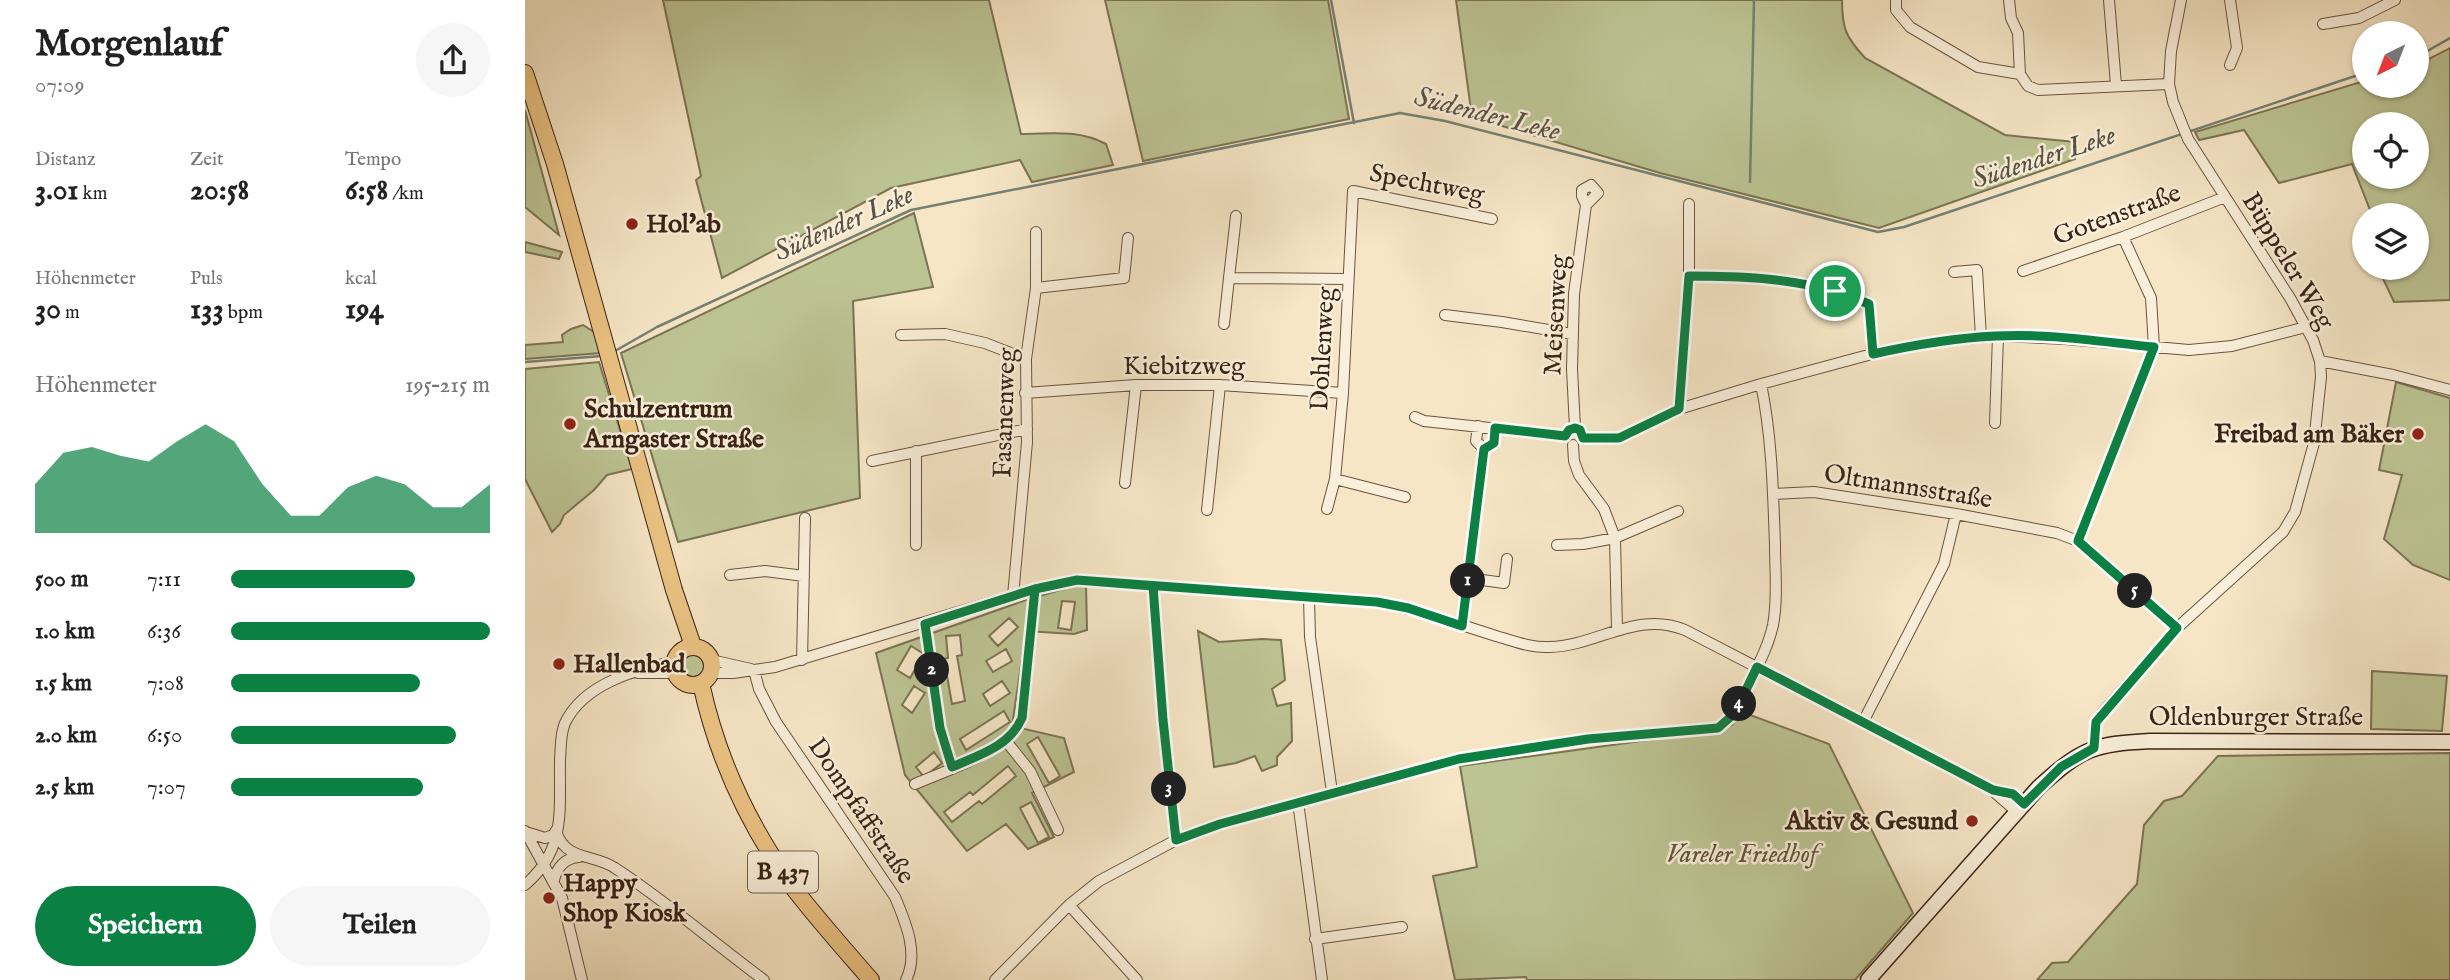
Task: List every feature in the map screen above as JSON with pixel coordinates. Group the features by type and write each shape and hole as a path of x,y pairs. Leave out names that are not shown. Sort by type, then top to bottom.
{"main road":[{"path":"525,73 546,134 674,590 682,681 703,675 703,649 681,658"},
{"name":"B 437","path":"703,675 720,753 749,815 783,872 814,914 870,980"},
{"name":"Oldenburger Straße","path":"1868,980 2020,808 2061,767 2094,748 2108,744 2150,741 2450,742"}],"street":[{"path":"1896,0 1896,10 1910,27 1978,67 2020,74"},
{"path":"2009,0 2011,18 2018,33 2020,74 2028,86 2038,90 2169,84 2171,51 2181,0"},
{"path":"2109,0 2116,85"},
{"path":"2229,65 2237,48 2230,0"},
{"path":"2323,23 2359,18 2395,0"},
{"name":"Büppeler Weg","path":"2094,748 2096,722 2177,628 2283,532 2295,512 2314,443 2320,361 2306,327 2189,140 2169,84"},
{"name":"Spechtweg","path":"1353,191 1492,219"},
{"name":"Dohlenweg","path":"1327,509 1335,479 1343,393 1353,191"},
{"name":"Gotenstraße","path":"2023,271 2123,237 2225,197"},
{"path":"1679,409 1689,276 1689,204"},
{"name":"Meisenweg","path":"1575,428 1572,334 1586,205"},
{"path":"1224,324 1236,216"},
{"name":"Fasanenweg","path":"1013,596 1027,429 1026,359 1036,288 1036,232"},
{"path":"2078,541 2154,347 2151,299 2123,237"},
{"path":"1036,288 1124,278 1128,238"},
{"path":"1954,272 1977,270 1981,337"},
{"path":"1689,276 1753,276 1797,281 1869,304 1873,354"},
{"path":"1229,278 1348,279"},
{"path":"1445,315 1572,334"},
{"path":"1583,438 1619,438 1679,409 1873,354 1932,342 1998,336 2189,350 2232,346 2306,327"},
{"path":"901,335 945,334 985,343 1026,359"},
{"path":"1995,423 1998,336"},
{"path":"2320,361 2393,375 2450,390"},
{"path":"995,980 1069,905 1099,881 1176,840 1220,824 1459,759 1588,739 1718,728 1735,713 1768,641 1775,613 1769,419 1761,384"},
{"path":"1125,484 1136,385"},
{"name":"Kiebitzweg","path":"1025,393 1136,385 1220,385 1343,393"},
{"path":"1207,510 1220,385"},
{"path":"1415,417 1424,421 1565,436"},
{"path":"1462,626 1484,449 1476,440 1478,426"},
{"path":"1484,449 1494,443 1495,428"},
{"path":"1575,428 1580,430 1583,438 1580,444 1573,445 1567,442 1565,436 1569,430 1575,428"},
{"path":"872,461 1027,429"},
{"path":"1573,445 1574,461 1579,475 1604,509 1615,538 1618,630"},
{"path":"916,451 916,545"},
{"path":"1335,479 1405,497"},
{"name":"Oltmannsstraße","path":"1773,494 1814,492 2057,533 2078,541 2177,628"},
{"path":"1557,545 1583,544 1615,538 1678,511"},
{"path":"1863,722 1944,564 1956,514"},
{"path":"802,660 805,518"},
{"path":"1468,578 1504,583 1507,559"},
{"path":"730,575 765,571 804,576"},
{"path":"703,675 754,670 802,660 1035,589 1077,580 1391,604 1535,647 1563,646 1657,622 1671,624 1757,667 1993,790 2020,808"},
{"path":"1153,586 1163,720 1176,840"},
{"path":"915,784 994,749 1017,729 1022,718 1035,589"},
{"path":"1309,597 1310,637 1332,792"},
{"path":"925,624 940,728 952,767"},
{"path":"525,885 545,864 554,847 562,732 565,722 579,705 607,683 681,658"},
{"name":"Dompfaffstraße","path":"754,670 759,690 776,722 895,897 906,922 911,952 912,968 906,980"},
{"path":"1006,741 1030,771 1058,830"},
{"path":"1298,802 1322,980"},
{"path":"525,831 545,838 557,831"},
{"path":"525,831 562,898 582,980"},
{"path":"557,831 566,849 575,858"},
{"path":"554,880 558,869 575,858"},
{"path":"545,864 575,858 602,861 620,871 764,980"},
{"path":"1069,905 1137,980"},
{"path":"1315,939 1402,927"}],"green space":[{"path":"663,0 989,0 1021,134 1064,133 1096,139 1106,144 1113,165 1032,182 1020,160 891,188 722,278 696,180 701,176"},
{"path":"1105,0 1328,0 1349,119 1143,161"},
{"path":"1456,0 1842,0 1846,32 1865,58 2005,135 2075,142 2075,159 1879,228 1660,173 1472,117"},
{"path":"2450,48 2450,300 2394,302 2384,280 2429,280 2429,203 2367,203 2362,189 2429,189 2429,112 2352,112 2352,164 2279,183 2244,130 2199,140 2195,132 2352,85 2352,98 2429,98 2429,59"},
{"path":"525,110 559,235 525,207"},
{"path":"914,213 933,287 853,301 860,498 678,542 621,353"},
{"path":"525,242 562,252 559,259 525,252"},
{"path":"583,325 594,332 601,353 525,359 525,345 563,342 562,335"},
{"name":"Schulzentrum Arngaster Straße","path":"599,362 632,469 607,475 594,490 564,515 552,532 525,479 525,369"},
{"path":"2396,382 2450,398 2450,580 2413,565 2384,539 2402,475 2379,470"},
{"path":"1086,585 1087,630 1074,634 1026,631 1012,726 1064,738 1074,772 1032,793 1054,837 1028,849 1006,824 967,851 905,775 876,653 1026,600","holes":["1062,601 1075,602 1071,630 1058,628","1009,618 1018,627 998,646 989,636","960,635 962,655 957,656 965,701 952,704 944,659 948,658 946,636","911,646 924,654 910,678 897,670","1006,649 1012,661 993,672 986,661","1002,681 1010,693 990,706 983,694","914,686 925,693 912,713 902,705","1004,711 1010,722 966,750 960,739","1038,737 1060,776 1049,783 1027,744","934,752 942,763 924,777 916,767","1008,766 1016,776 982,804 979,801 952,822 944,812 970,792 973,795","1031,802 1049,837 1038,843 1020,808"]},
{"path":"1198,631 1219,642 1281,640 1285,680 1272,689 1277,706 1291,703 1292,741 1277,757 1277,765 1262,771 1255,756 1214,767"},
{"path":"694,653 703,657 707,666 703,675 694,679 685,675 681,666 685,657"},
{"path":"2372,671 2447,676 2442,731 2371,729"},
{"name":"Vareler Friedhof","path":"1742,712 1829,744 1913,913 1855,980 1527,980 1526,977 1455,980 1433,876 1477,867 1460,766 1720,730 1732,725"},
{"path":"2450,753 2450,980 2037,980 2052,963 2068,962 2137,884 2144,825 2164,801 2182,796 2218,756"}],"waterway":[{"path":"1331,0 1354,123"},
{"path":"1750,182 1754,0"},
{"name":"Südender Leke","path":"2429,50 2450,38"},
{"name":"Südender Leke","path":"615,351 657,327 911,210 1400,113 1445,121 1878,232 1904,227 2352,77"},
{"name":"Südender Leke","path":"525,362 602,356"}],"place":[{"name":"Hol'ab","path":"632,224"},
{"name":"Schulzentrum Arngaster Straße","path":"570,424"},
{"name":"Freibad am Bäker","path":"2418,434"},
{"name":"Hallenbad","path":"559,664"},
{"name":"Aktiv & Gesund","path":"1972,821"},
{"name":"Happy Shop Kiosk","path":"549,898"}],"route":[{"path":"1835,291 1797,281 1753,276 1689,276 1679,409 1619,438 1583,438 1580,430 1575,428 1569,430 1565,436 1495,428 1494,443 1484,449 1462,626 1408,608 1377,602 1077,580 1035,589 925,624 940,728 952,767 994,749 1017,729 1022,718 1035,589 1077,580 1153,586 1163,720 1176,840 1220,824 1459,759 1588,739 1718,728 1735,713 1757,667 1993,790 2013,794 2024,804 2061,767 2094,748 2096,722 2103,711 2177,628 2078,541 2154,347 1998,336 1941,341 1873,354 1869,304 1835,291"}]}
